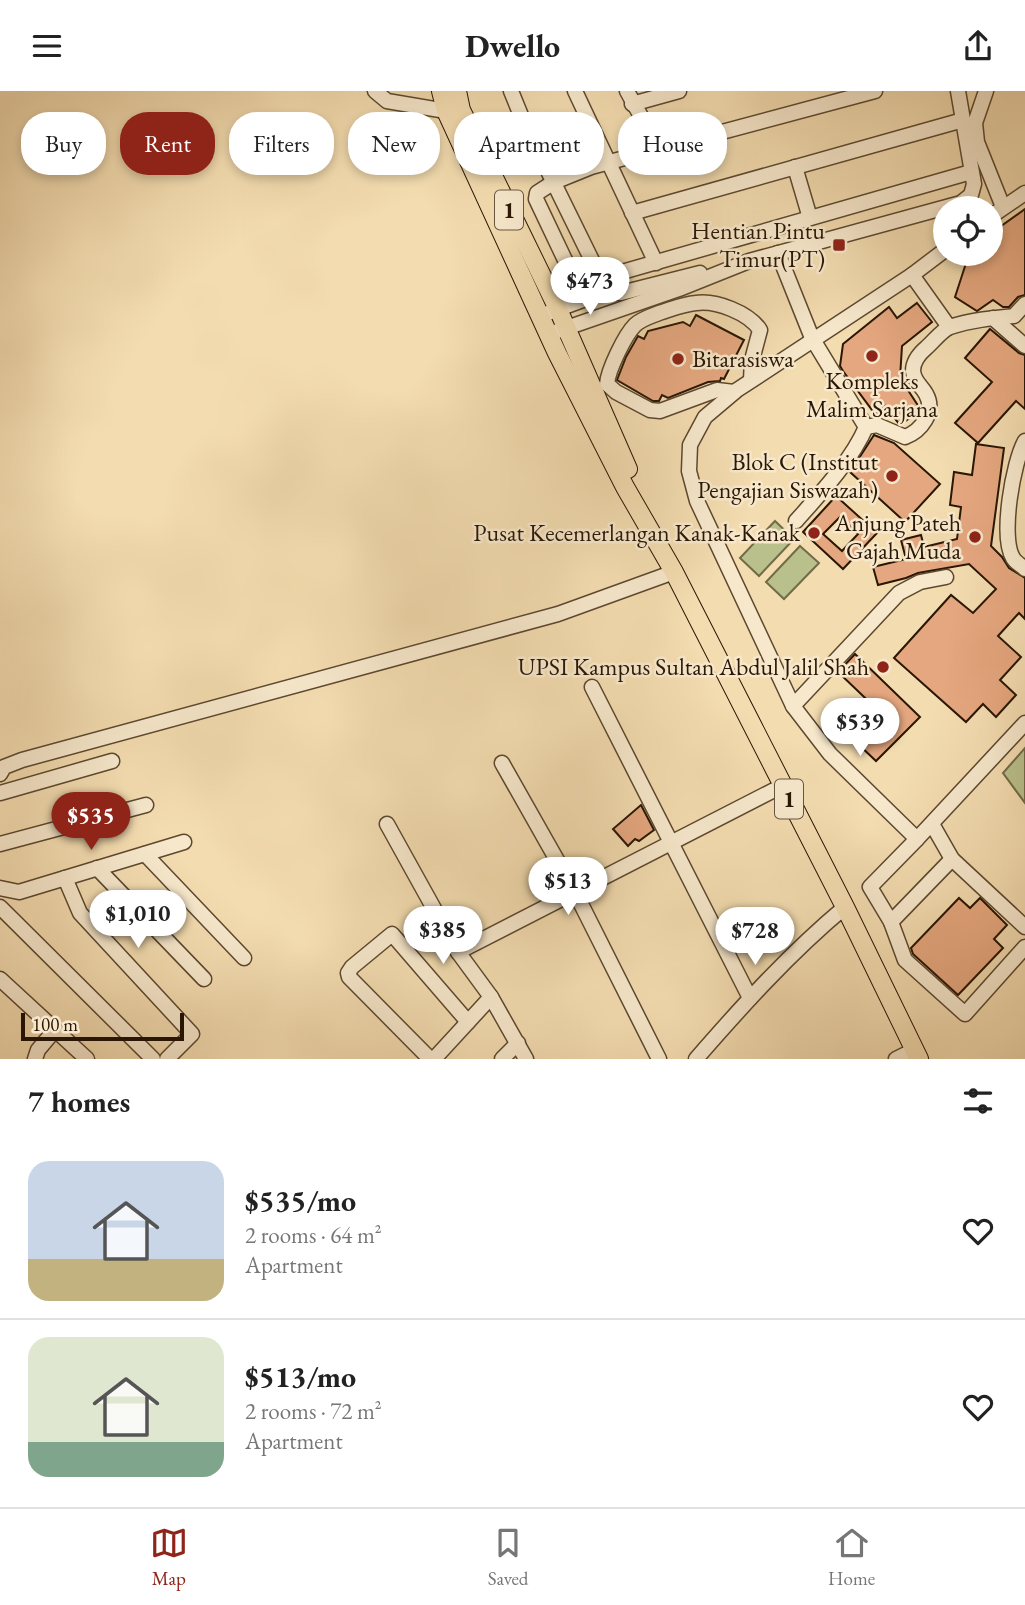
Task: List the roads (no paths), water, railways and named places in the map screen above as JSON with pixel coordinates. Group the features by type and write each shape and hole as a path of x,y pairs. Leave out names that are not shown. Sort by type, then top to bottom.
{"main road":[{"name":"1","path":"441,91 446,111 540,316 557,332 635,485 655,541 674,572 917,1054"},
{"name":"1","path":"457,91 461,110 558,309 557,332"}],"street":[{"path":"375,91 387,101 446,111"},
{"path":"511,91 605,287 613,293 749,261 961,203 971,195 974,184 958,91"},
{"path":"575,91 656,263"},
{"path":"629,97 679,91"},
{"path":"727,131 875,91"},
{"path":"986,91 975,123 977,142 999,196"},
{"path":"632,213 962,120"},
{"path":"618,159 554,182 537,193 536,199 567,267 574,279 580,282 601,279 971,172"},
{"path":"795,167 810,218"},
{"path":"1003,207 1025,193"},
{"path":"778,253 812,338 866,427"},
{"path":"918,839 830,754 793,706 697,501 689,471 690,445 705,417 751,380 933,259"},
{"path":"557,332 749,261"},
{"path":"912,275 949,327"},
{"path":"540,316 591,297 598,291 601,279"},
{"path":"671,292 676,307"},
{"path":"734,392 717,390 660,411 650,410 616,393 607,384 613,362 635,325 676,307 700,302 744,315 760,330 752,360 751,380"},
{"path":"866,427 877,425 905,437 916,433 927,419 929,406 927,395 916,383 913,369 918,356 949,327 1014,316 1025,304"},
{"path":"993,318 1025,346"},
{"path":"796,521 825,488 866,427"},
{"path":"1025,441 1018,457 1006,527 1012,558 1025,569"},
{"path":"0,774 4,767 23,760 558,614 674,572"},
{"path":"793,706 899,593 920,582 946,577"},
{"path":"592,687 750,998"},
{"path":"934,827 1025,723"},
{"path":"1025,732 934,827 918,839 870,887 891,922 905,960 965,1014 1025,947"},
{"path":"0,793 112,761"},
{"path":"502,763 575,892 659,1059"},
{"path":"458,951 782,786"},
{"path":"0,844 146,805"},
{"path":"387,824 458,951 491,997 526,1059"},
{"path":"934,827 952,859 1025,927"},
{"path":"0,888 19,893 184,842"},
{"path":"145,854 244,958"},
{"path":"891,922 952,859"},
{"path":"97,869 204,979"},
{"path":"65,879 80,913 192,1034 167,1059"},
{"path":"0,907 153,1059"},
{"path":"696,1059 808,938 845,907"},
{"path":"468,1022 392,934 348,973 432,1059 468,1022 491,997"},
{"path":"0,979 87,1059"},
{"path":"35,1059 38,1050 54,1031"},
{"path":"502,1059 518,1043"},
{"path":"896,1059 917,1054"}],"place":[{"name":"Hentian Pintu Timur(PT)","path":"839,245"},
{"name":"Kompleks Malim Sarjana","path":"872,356"},
{"name":"Bitarasiswa","path":"678,359"},
{"name":"Blok C (Institut Pengajian Siswazah)","path":"892,476"},
{"name":"Pusat Kecemerlangan Kanak-Kanak","path":"814,533"},
{"name":"Anjung Pateh Gajah Muda","path":"975,537"},
{"name":"UPSI Kampus Sultan Abdul Jalil Shah","path":"883,667"}]}
